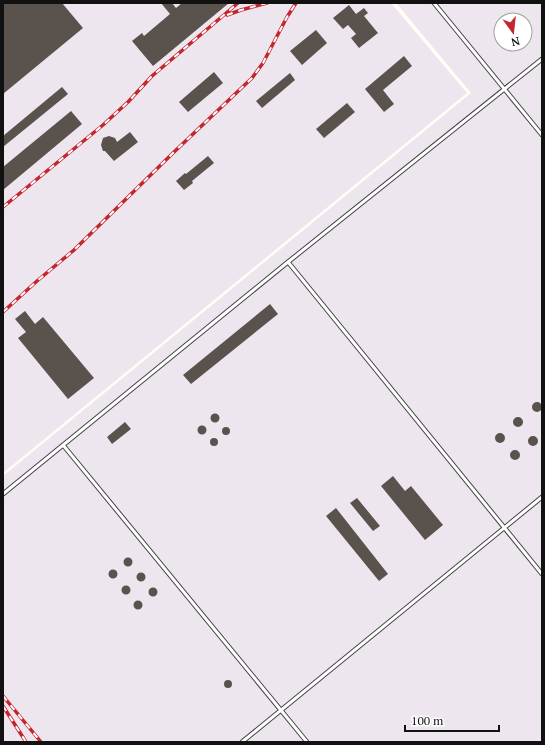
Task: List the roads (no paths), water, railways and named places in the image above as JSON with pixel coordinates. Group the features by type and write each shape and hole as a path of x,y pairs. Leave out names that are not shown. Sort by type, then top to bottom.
{"lane":[{"path":"434,3 542,135"},
{"path":"3,494 288,262 542,59"},
{"path":"288,262 542,574"},
{"path":"63,445 307,742"},
{"path":"242,742 542,497"}],"railway":[{"path":"3,207 103,125 128,102 152,76 238,3"},
{"path":"227,15 267,3"},
{"path":"3,312 74,250 252,78 263,63 296,3"},
{"path":"3,696 41,742"},
{"path":"3,706 26,742"}]}
